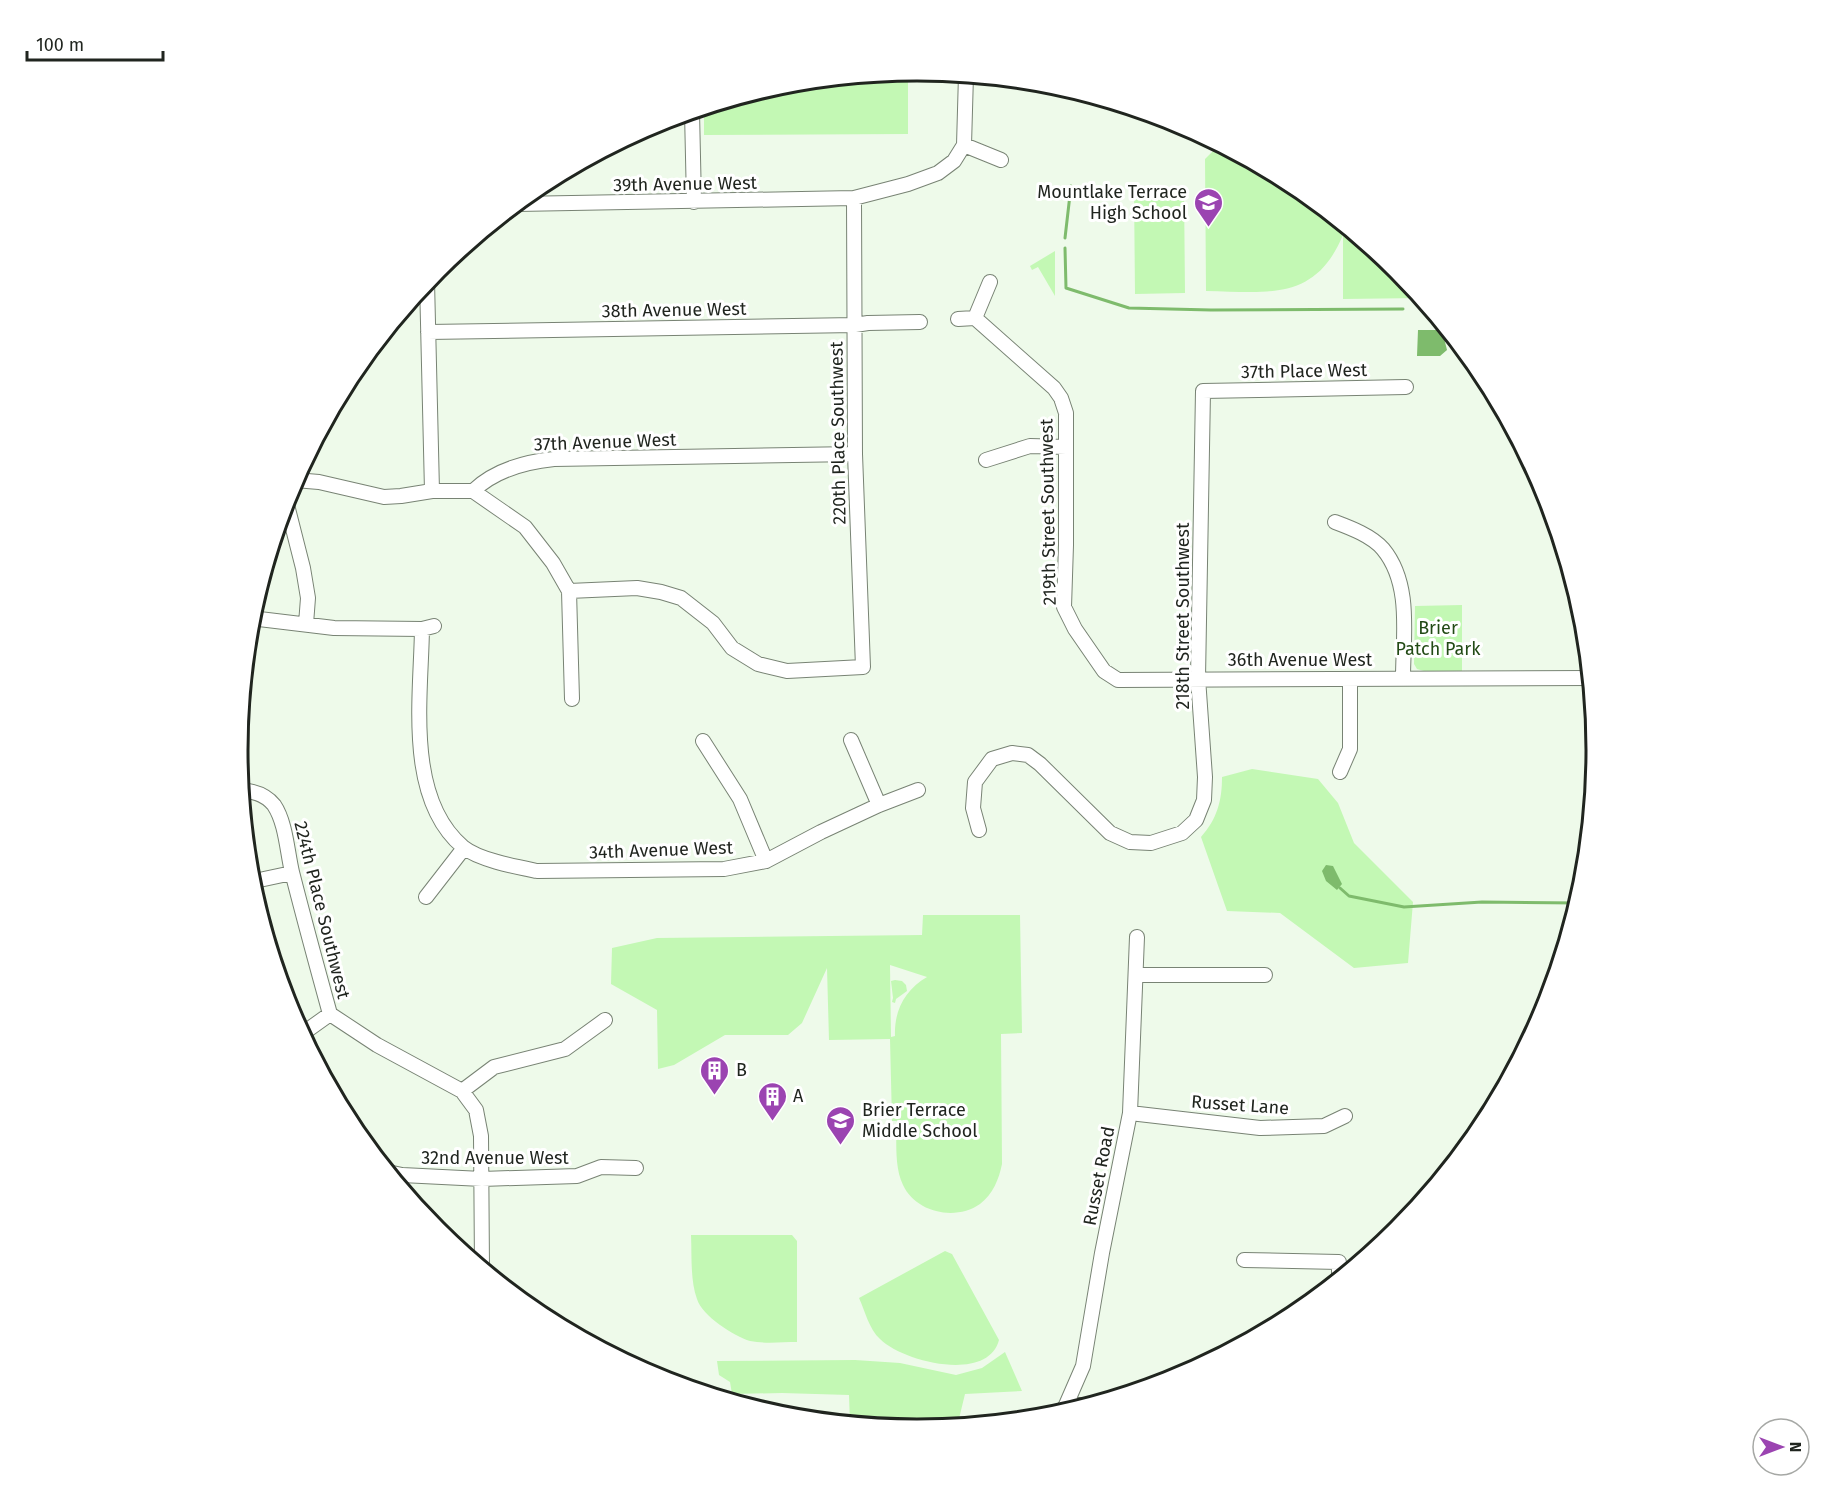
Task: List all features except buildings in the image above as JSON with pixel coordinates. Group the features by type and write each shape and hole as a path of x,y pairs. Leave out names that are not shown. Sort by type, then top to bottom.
{"street":[{"path":"966,83 964,145 1001,160"},
{"path":"692,121 694,202"},
{"name":"39th Avenue West","path":"532,204 854,198 908,184 938,173 954,161 964,145"},
{"name":"220th Place Southwest","path":"568,591 637,588 681,598 712,623 732,648 758,664 787,671 863,667 855,454 854,198"},
{"path":"958,319 975,318 990,282"},
{"path":"427,295 432,491"},
{"name":"219th Street Southwest","path":"975,318 1054,388 1061,398 1066,413 1064,607 1075,630 1104,671 1118,680"},
{"name":"38th Avenue West","path":"428,332 920,322"},
{"name":"37th Place West","path":"1203,391 1406,387"},
{"name":"218th Street Southwest","path":"979,830 973,808 975,783 992,759 1012,753 1028,755 1040,764 1110,833 1130,842 1151,843 1182,833 1196,820 1204,800 1205,777 1198,678 1203,391"},
{"path":"986,460 1030,446 1066,447"},
{"name":"37th Avenue West","path":"473,491 486,478 500,472 524,464 554,459 855,454"},
{"path":"305,481 384,497 432,491 473,491 525,527 553,563 568,591 572,699"},
{"path":"290,518 308,598 306,624"},
{"path":"1335,522 1356,531 1382,547 1396,568 1403,593 1403,678"},
{"path":"261,619 334,628 428,628 421,685 422,767 431,803 447,828 464,848 426,897"},
{"name":"36th Avenue West","path":"1118,680 1583,678"},
{"path":"1340,772 1350,749 1350,679"},
{"path":"851,740 879,805"},
{"path":"703,741 740,799 766,861"},
{"name":"34th Avenue West","path":"464,848 507,866 537,871 724,869 766,861 820,832 918,790"},
{"name":"224th Place Southwest","path":"249,792 258,794 273,804 280,816 292,873 330,1014 377,1045 462,1091"},
{"path":"261,880 292,873"},
{"name":"Russet Road","path":"1065,1403 1083,1366 1102,1253 1130,1113 1137,937"},
{"path":"1136,975 1265,975"},
{"path":"309,1029 330,1014"},
{"path":"482,1259 481,1136 476,1110 462,1091 494,1067 565,1049 605,1020"},
{"name":"Russet Lane","path":"1130,1113 1260,1128 1324,1126 1345,1116"},
{"name":"32nd Avenue West","path":"400,1174 482,1179 578,1176 601,1167 636,1168"},
{"path":"1244,1260 1339,1262 1339,1270"}],"green space":[{"path":"908,81 908,134 704,135 704,116 744,104 830,87"},
{"path":"1214,150 1289,194 1359,247 1411,298 1343,299 1343,235 1332,257 1318,272 1304,282 1269,291 1206,291 1205,159"},
{"path":"1184,188 1185,293 1135,294 1134,189"},
{"path":"1055,251 1055,296 1038,267 1032,270 1030,266"},
{"name":"Brier Patch Park","path":"1462,605 1462,671 1417,669 1414,664 1415,606"},
{"path":"1252,769 1318,779 1338,803 1354,843 1413,902 1408,963 1354,968 1280,913 1227,911 1201,837 1218,809 1222,777"},
{"path":"923,915 1020,915 1022,1033 1001,1034 1002,1164 997,1181 988,1196 980,1204 960,1212 949,1213 927,1208 909,1195 903,1185 897,1162 896,1121 892,1121 890,1039 829,1040 827,968 802,1023 788,1035 725,1035 674,1065 658,1069 657,1010 611,984 612,948 657,938 922,935","holes":["890,965 927,977 919,982 902,1002 896,1018 895,1036 891,1037"]},
{"path":"891,981 902,981 907,991 896,999 895,1003 892,1002"},
{"path":"691,1235 792,1235 797,1241 797,1342 750,1341 728,1330 705,1312 697,1299 693,1284"},
{"path":"945,1251 952,1254 999,1340 992,1353 979,1361 963,1365 925,1361 891,1347 873,1330 859,1298"},
{"path":"1005,1352 1022,1391 965,1394 959,1419 874,1419 850,1416 849,1395 732,1393 730,1382 719,1375 717,1361 855,1360 900,1363 956,1375 982,1368"}],"shaded area":[{"path":"1418,330 1438,330 1444,336 1447,350 1440,356 1417,356"},
{"path":"1326,865 1333,866 1342,884 1337,890 1326,881 1322,871"}],"waterway":[{"path":"1065,238 1071,186"},
{"path":"1065,248 1066,288 1129,308 1403,309"},
{"path":"1340,888 1349,896 1404,907 1482,902 1569,903"}],"place":[{"name":"Mountlake Terrace High School","path":"1208,228"},
{"name":"B","path":"715,1096"},
{"name":"A","path":"772,1122"},
{"name":"Brier Terrace Middle School","path":"841,1146"}]}
